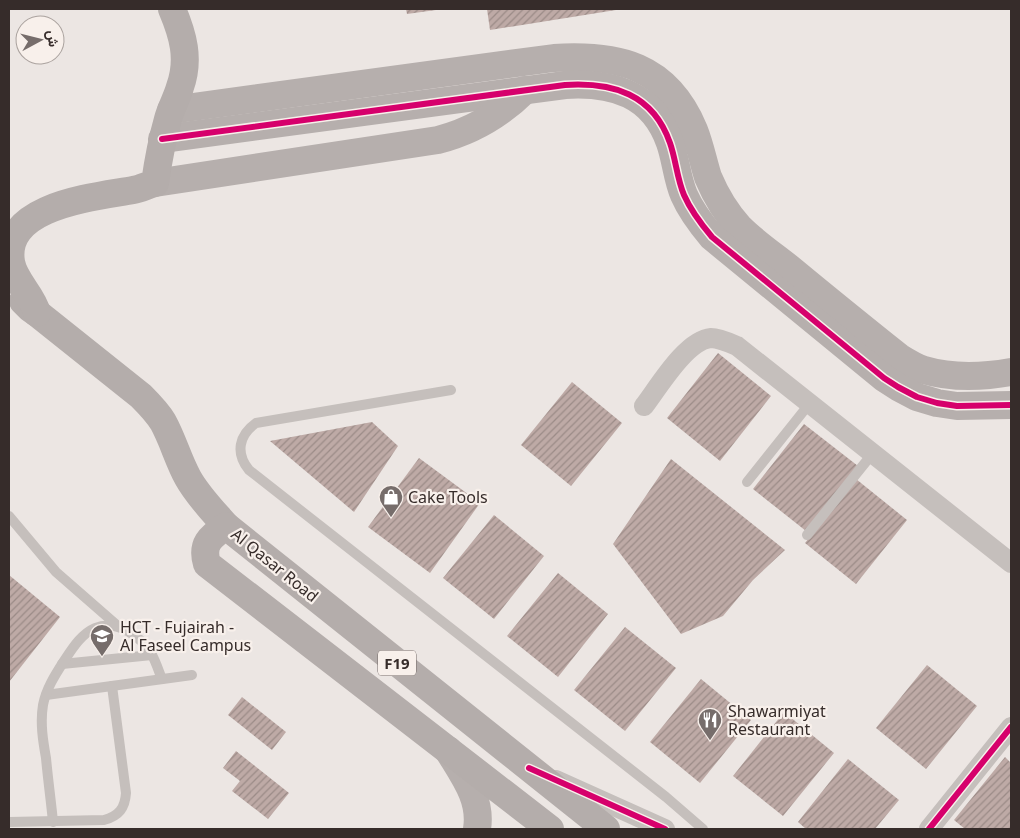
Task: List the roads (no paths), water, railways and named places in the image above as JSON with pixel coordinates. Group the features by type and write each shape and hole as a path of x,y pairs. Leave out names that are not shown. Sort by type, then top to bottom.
{"main road":[{"path":"152,184 162,139 184,69 185,50 182,33 172,9"},
{"path":"9,220 22,205 33,198 51,193 140,181 152,184"},
{"path":"37,313 33,301 14,272 11,263 12,245 19,230 33,218 55,206 80,199 140,189 152,184"},
{"path":"9,282 26,305 141,396 152,407 170,434 181,466 189,481 226,526"},
{"name":"Al Qasar Road","path":"550,829 207,564 204,555 211,537 226,526 606,829"}],"street":[{"path":"171,110 554,58 582,56 624,62 653,77 666,87 678,102 694,130 708,176 718,198 742,229 899,357 922,370 945,374 968,376 1011,372"},
{"path":"162,139 565,85 598,84 614,88 629,94 643,104 655,115 664,129 671,144 684,194 700,224 724,249 898,388 917,397 937,403 957,406 1011,405"},
{"path":"152,184 456,136 491,119 509,106 525,90"},
{"path":"644,406 681,357 697,343 711,338 737,346 1011,562"},
{"path":"929,829 1011,726"},
{"path":"448,750 474,797 477,809 477,829"},
{"path":"529,768 666,829"}],"lane":[{"path":"451,390 256,423 244,433 240,448 241,456 249,470 658,791 703,829"},
{"path":"747,482 810,403"},
{"path":"807,535 873,453"},
{"path":"9,516 56,572 119,627 141,641 152,655 162,680"},
{"path":"53,822 43,734 42,713 46,695 62,664 85,634 95,628 119,627"},
{"path":"62,664 152,655"},
{"path":"46,695 192,675"},
{"path":"9,822 104,820 114,818 121,812 126,802 112,686"}],"place":[{"name":"Cake Tools","path":"391,518"},
{"name":"HCT - Fujairah - Al Faseel Campus","path":"102,657"},
{"name":"Shawarmiyat Restaurant","path":"710,741"}]}
